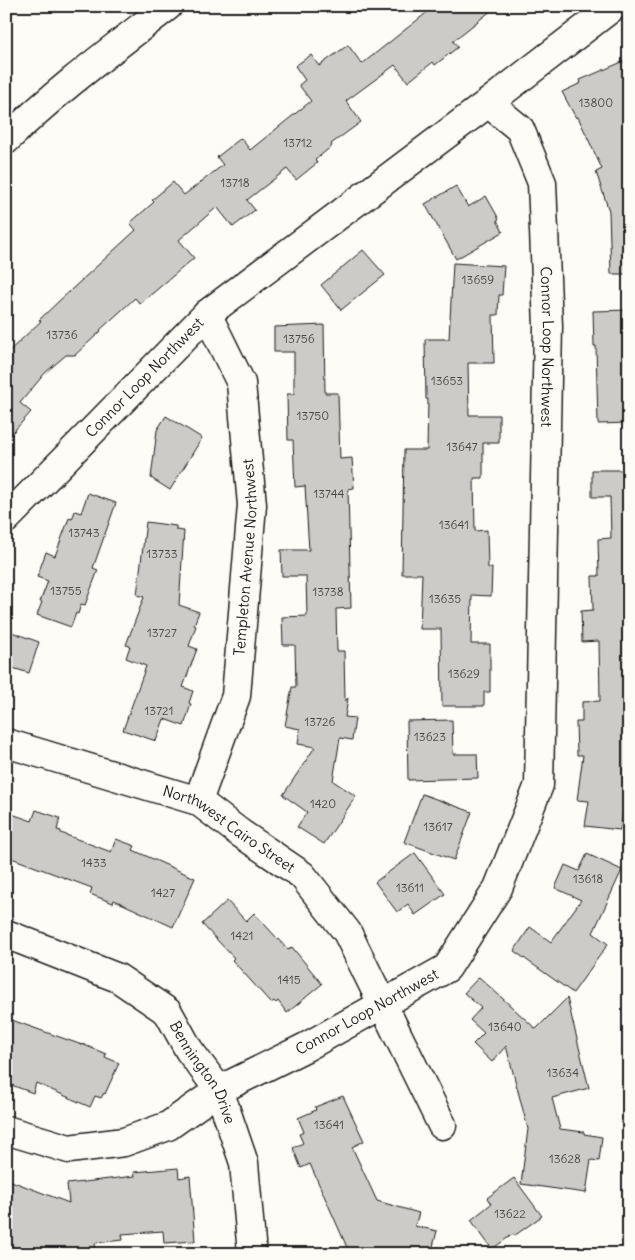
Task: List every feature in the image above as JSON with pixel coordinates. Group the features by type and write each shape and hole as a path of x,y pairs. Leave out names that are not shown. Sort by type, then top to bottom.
{"street":[{"path":"6,140 24,122 66,87 168,6"},
{"path":"488,103 614,6"},
{"name":"Connor Loop Northwest","path":"6,519 207,314 488,103 520,129 542,184 548,326 539,785 498,888 447,968 306,1047 219,1090 168,1126 124,1142 69,1149 6,1130"},
{"name":"Templeton Avenue Northwest","path":"198,801 236,696 252,506 241,383 207,314"},
{"name":"Northwest Cairo Street","path":"6,744 198,801 302,875 347,932 442,1125"},
{"name":"Bennington Drive","path":"6,934 118,978 168,1012 189,1050 219,1090 244,1163 252,1254"}],"building":[{"path":"435,6 497,6 453,41 458,47 435,65 433,62 408,82 395,65 346,101 361,122 331,144 332,146 315,160 317,163 296,180 287,169 247,200 255,210 233,227 217,207 179,240 194,258 140,304 135,298 75,355 66,355 45,373 20,403 31,412 6,440 6,354 41,321 39,320 136,230 130,223 154,202 152,200 173,182 184,195 223,165 217,157 241,138 250,150 311,101 299,85 305,80 295,66 311,55 319,66 348,45 362,64"},
{"path":"629,59 629,274 611,274 609,211 596,172 602,169 578,117 576,118 562,92 581,83 580,80"},
{"path":"456,186 468,207 486,196 499,219 497,220 503,232 456,259 425,204"},
{"path":"363,250 385,275 341,310 321,285"},
{"path":"453,263 504,266 502,295 499,295 498,315 493,315 494,363 468,363 469,415 499,415 499,443 483,443 483,478 474,478 475,531 487,530 488,568 492,568 491,596 472,595 471,644 490,644 490,692 484,692 484,706 442,706 441,629 420,629 422,574 402,574 404,450 427,450 428,399 426,399 425,339 449,339"},
{"path":"629,310 629,423 598,424 593,311"},
{"path":"324,325 325,393 338,393 340,459 352,458 354,488 348,489 351,608 336,609 337,651 344,651 345,701 348,698 345,717 355,718 352,740 340,738 333,781 356,796 324,844 297,827 307,812 283,795 315,747 298,744 300,729 285,726 292,687 296,687 295,645 283,645 282,617 307,616 306,576 282,576 281,550 309,550 305,486 295,487 293,440 288,440 287,394 294,394 294,352 274,352 274,327"},
{"path":"166,416 202,438 170,490 151,478 157,430"},
{"path":"592,470 629,470 629,772 620,830 585,826 589,801 577,800 583,755 577,755 576,722 582,722 582,702 600,701 599,641 582,642 581,611 593,610 592,576 599,576 598,539 611,538 610,497 592,497"},
{"path":"88,493 116,503 93,568 98,570 85,605 81,604 71,627 37,615 48,581 37,577 46,552 55,556 69,518 72,519 75,511 81,513"},
{"path":"146,522 176,526 176,530 184,531 179,605 199,612 189,646 197,649 183,687 193,691 184,726 164,719 156,741 123,730 146,666 126,658 130,646 126,645 144,597 137,595"},
{"path":"6,630 39,642 29,673 6,666"},
{"path":"452,720 453,754 477,754 478,778 408,780 407,721"},
{"path":"422,794 472,812 454,860 404,842"},
{"path":"36,810 60,818 57,830 61,831 61,833 111,852 116,839 135,846 133,850 195,878 173,927 114,900 113,903 90,894 92,888 6,856 6,812 32,821"},
{"path":"415,853 445,894 415,915 408,904 397,912 375,882"},
{"path":"587,854 622,870 593,933 608,944 573,993 514,951 530,927 551,942 581,900 555,888 565,865 579,871"},
{"path":"227,901 246,921 254,913 288,950 292,947 322,984 287,1013 278,1001 271,1003 232,960 234,958 202,924"},
{"path":"479,977 536,1029 567,998 589,1088 552,1098 560,1129 584,1132 584,1134 602,1137 599,1161 591,1160 586,1193 521,1184 528,1129 506,1046 492,1062 473,1044 484,1033 470,1020 481,1008 464,993"},
{"path":"6,1018 82,1044 106,1054 105,1057 119,1063 105,1094 101,1098 95,1096 90,1107 36,1083 33,1093 6,1083"},
{"path":"343,1096 364,1141 352,1147 377,1201 419,1213 415,1226 437,1231 431,1254 350,1254 310,1164 301,1168 293,1148 303,1143 299,1134 304,1132 298,1118 316,1110 315,1107"},
{"path":"178,1168 179,1178 190,1176 195,1241 164,1243 163,1231 122,1234 123,1240 95,1243 96,1254 33,1254 6,1244 6,1179 69,1203 67,1184 135,1176 134,1172"},
{"path":"514,1178 542,1216 492,1249 471,1220 491,1204 487,1198"}]}
